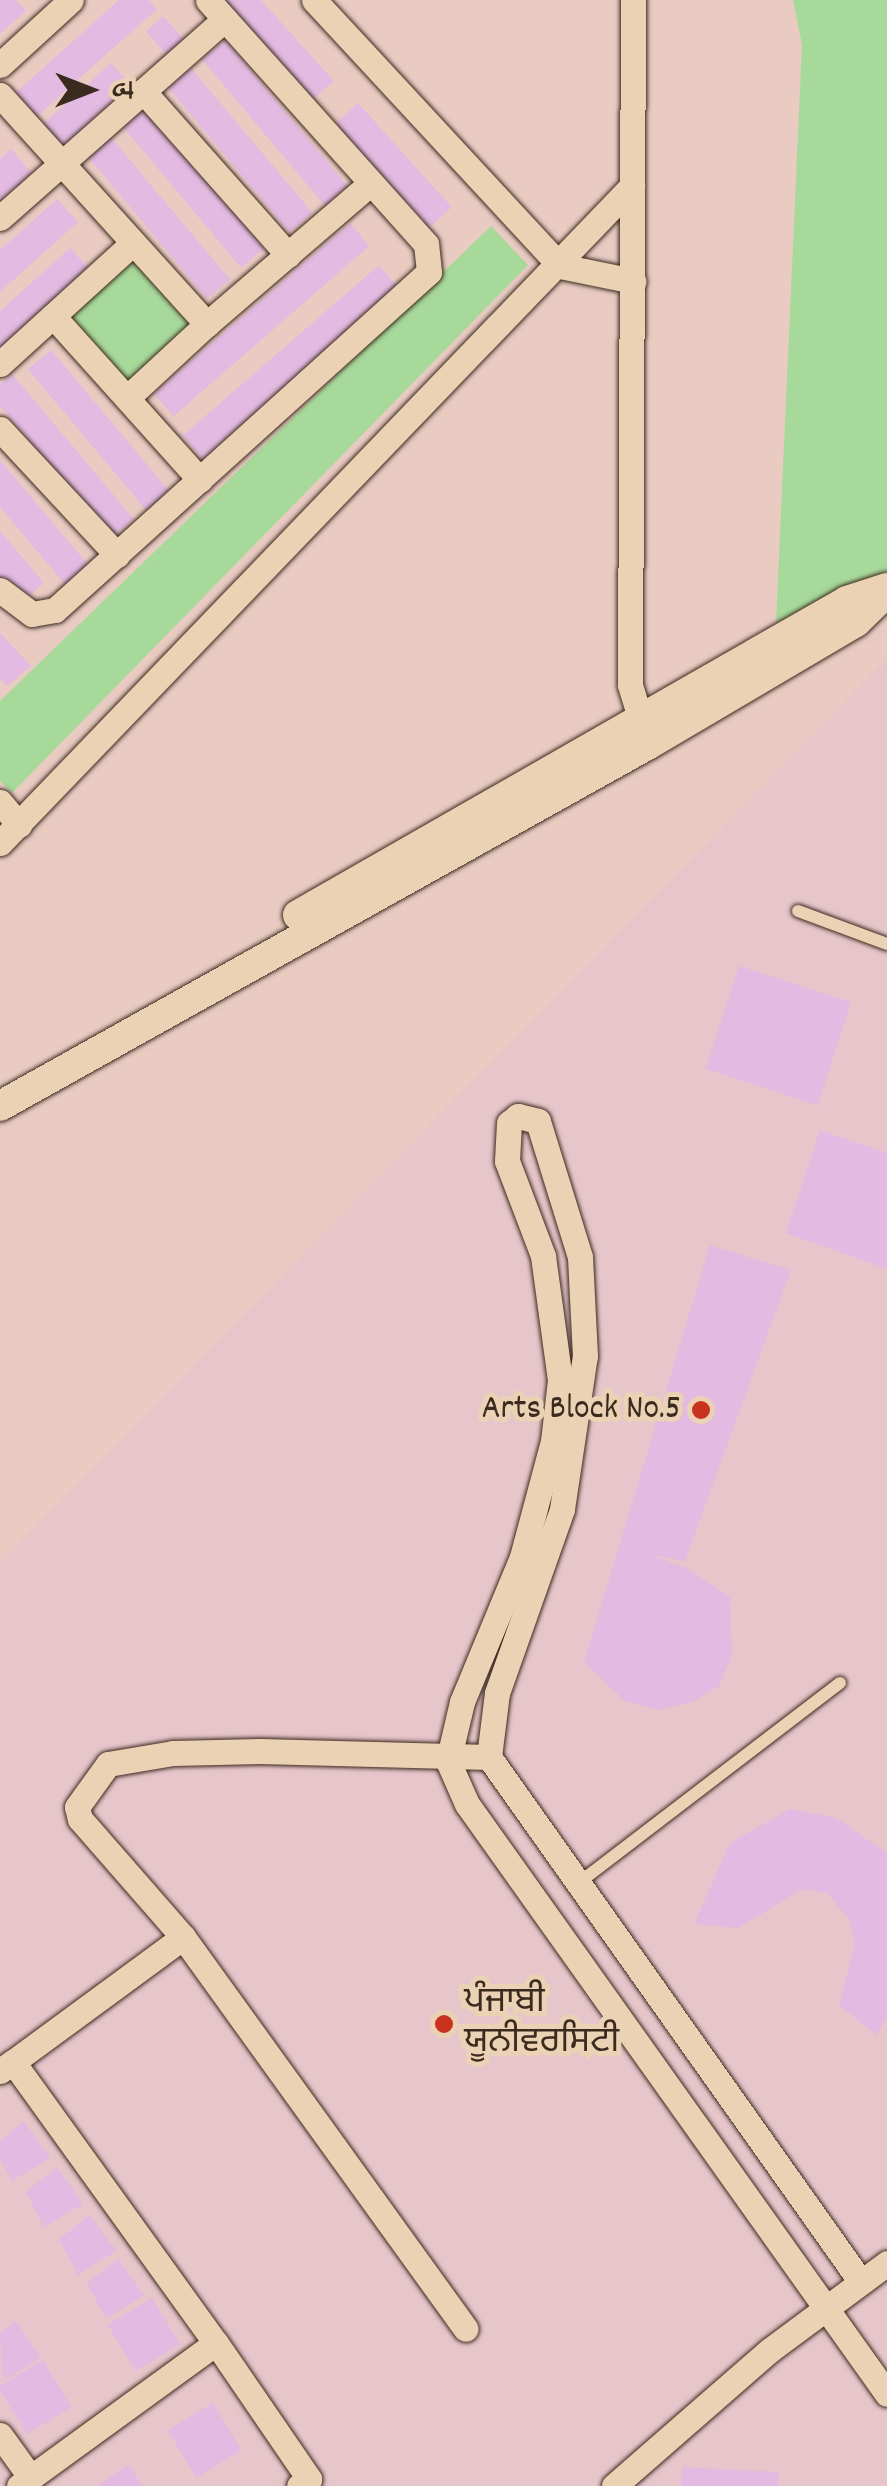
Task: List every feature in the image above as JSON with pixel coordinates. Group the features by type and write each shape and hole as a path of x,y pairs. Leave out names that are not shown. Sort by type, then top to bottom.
{"street":[{"path":"314,0 560,266 633,281"},
{"path":"633,0 630,685 644,733"},
{"path":"0,64 65,2"},
{"path":"0,218 144,91 216,10 426,244 428,272 46,616 18,608 0,590"},
{"path":"144,91 288,254"},
{"path":"0,95 207,324"},
{"path":"127,398 371,183"},
{"path":"9,834 560,266 632,186"},
{"path":"0,364 134,243"},
{"path":"53,316 200,480"},
{"path":"0,430 117,555"},
{"path":"0,1106 644,733 847,601 887,590"},
{"path":"0,1085 644,733"},
{"path":"0,802 9,834"},
{"path":"860,2282 489,1757 497,1693 536,1596 562,1509 586,1356 580,1257 538,1120 529,1116 510,1123 508,1160 553,1298 560,1380 553,1441 522,1557 462,1702 448,1761 467,1804 887,2394"},
{"path":"466,2329 182,1937 80,1819 77,1808 108,1764 172,1754 260,1752 448,1761 489,1757"},
{"path":"182,1937 6,2066 216,2343 309,2478 299,2486"},
{"path":"614,2486 770,2350 887,2264"},
{"path":"0,2435 25,2482 216,2343"}],"lane":[{"path":"798,911 887,944"},
{"path":"581,1882 840,1683"}],"shaded area":[{"name":"ਪੰਜਾਬੀ ਯੂਨੀਵਰਸਿਟੀ","path":"887,659 887,2486 0,2486 0,1563"}],"green space":[{"path":"793,0 887,0 887,573 776,623 802,45"},
{"path":"491,226 528,265 12,793 0,781 0,701"},
{"path":"132,253 195,325 124,387 61,315"}],"building":[{"path":"0,0 16,0 26,11 0,34"},
{"path":"119,0 149,0 157,9 34,119 13,95"},
{"path":"217,0 261,0 334,81 309,103"},
{"path":"163,16 184,39 167,54 146,31"},
{"path":"225,40 348,186 325,206 202,59"},
{"path":"111,63 132,86 62,149 41,126"},
{"path":"191,68 312,213 290,232 168,87"},
{"path":"142,103 264,249 241,268 119,122"},
{"path":"358,103 452,207 427,229 333,125"},
{"path":"108,134 230,280 207,299 85,153"},
{"path":"11,149 32,173 0,202 0,159"},
{"path":"57,199 78,222 0,292 0,250"},
{"path":"350,223 370,246 173,416 154,394"},
{"path":"70,248 91,271 0,353 0,311"},
{"path":"379,265 400,289 204,460 183,436"},
{"path":"51,350 172,495 150,514 28,369"},
{"path":"12,374 134,519 111,538 0,406 0,384"},
{"path":"0,460 91,568 68,588 0,507"},
{"path":"0,531 44,583 21,603 0,578"},
{"path":"0,633 31,666 7,686 0,679"},
{"path":"739,966 851,1002 818,1105 706,1069"},
{"path":"820,1130 887,1153 887,1269 786,1233"},
{"path":"710,1245 791,1270 685,1561 648,1554 689,1569 730,1597 732,1655 719,1686 695,1701 659,1710 625,1701 584,1662"},
{"path":"790,1809 836,1818 887,1853 887,2018 876,2035 839,2005 855,1942 849,1919 827,1893 803,1889 738,1928 694,1924 730,1843"},
{"path":"24,2121 50,2158 12,2181 0,2159 0,2141"},
{"path":"57,2167 83,2204 44,2227 26,2192"},
{"path":"90,2215 116,2251 78,2275 59,2239"},
{"path":"118,2259 144,2295 106,2319 87,2283"},
{"path":"152,2298 180,2344 135,2371 107,2325"},
{"path":"16,2321 41,2358 3,2381 0,2333"},
{"path":"43,2360 71,2407 27,2434 0,2386"},
{"path":"213,2403 241,2450 196,2477 168,2430"},
{"path":"129,2464 142,2486 97,2486"},
{"path":"682,2467 779,2472 778,2486 681,2486"}],"place":[{"name":"Arts Block No.5","path":"701,1410"},
{"name":"ਪੰਜਾਬੀ ਯੂਨੀਵਰਸਿਟੀ","path":"444,2024"}]}
